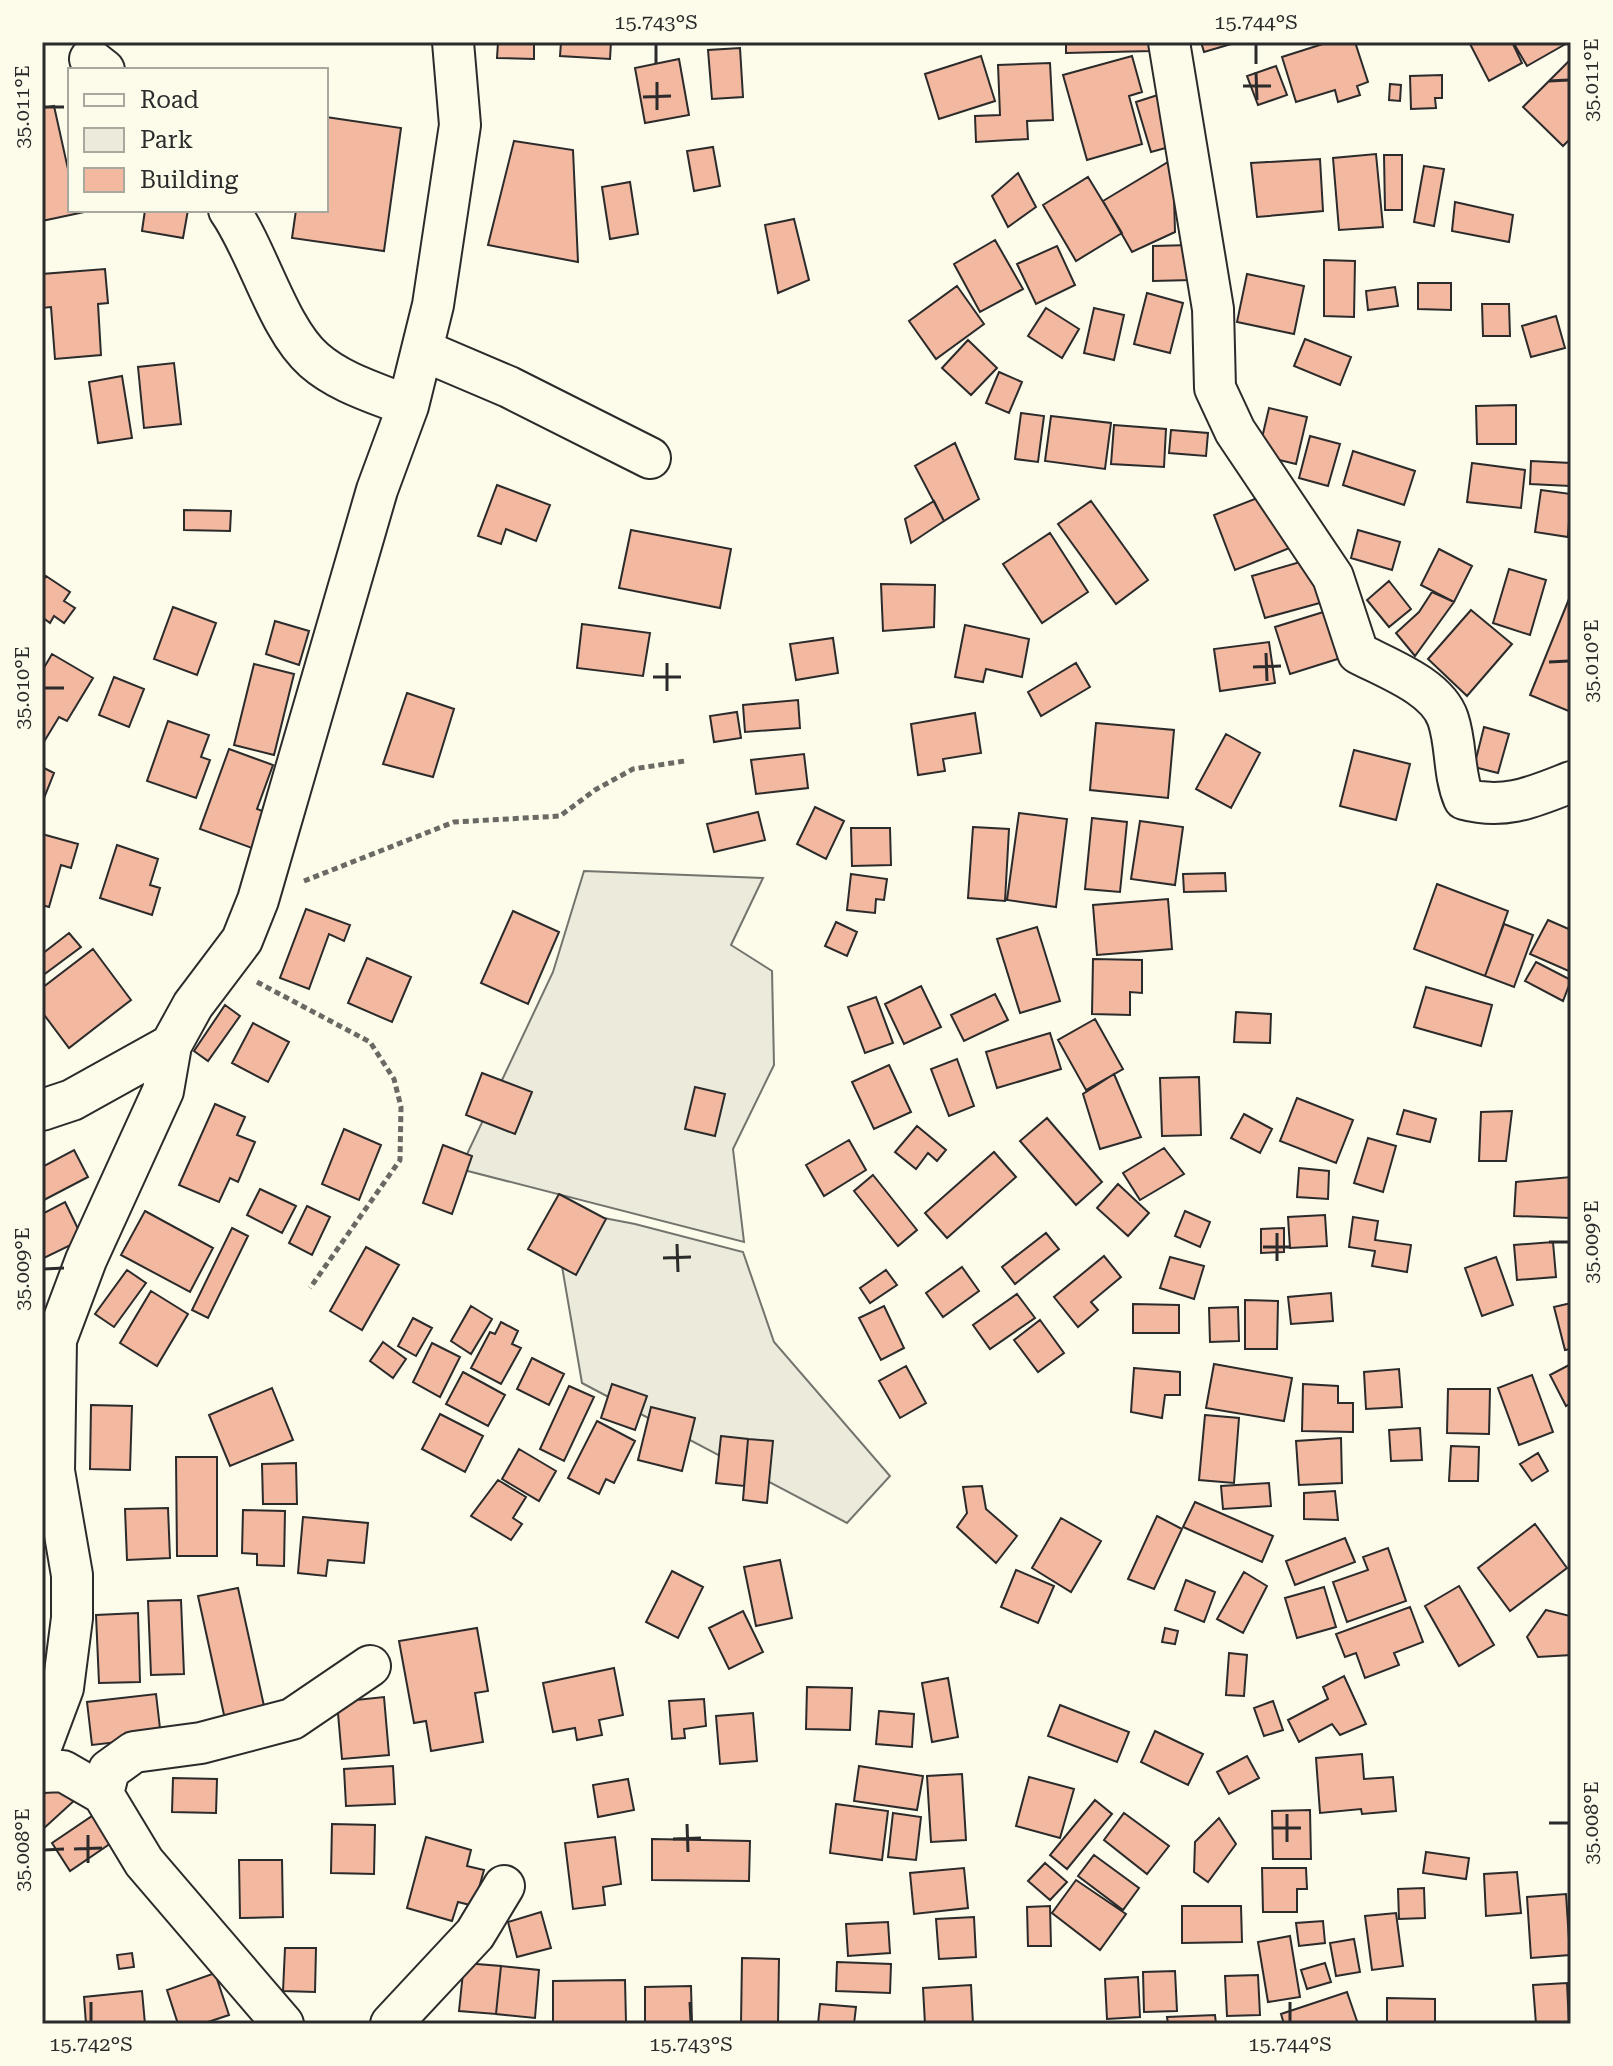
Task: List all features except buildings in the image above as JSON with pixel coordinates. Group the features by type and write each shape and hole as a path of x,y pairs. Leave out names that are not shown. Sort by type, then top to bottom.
{"street":[{"path":"42,1744 63,1688 72,1618 72,1575 54,1471 56,1340 86,1260 163,1091 171,1045 193,1005 242,940 258,900 377,490 408,406 433,305 460,125 453,42"},
{"path":"1169,42 1213,309 1215,388 1235,431 1333,577 1358,653 1407,679 1441,705 1448,719 1456,780 1464,799 1486,805 1519,804 1571,782"},
{"path":"230,212 290,327 312,359 345,381 408,406"},
{"path":"422,350 509,387 650,458"},
{"path":"42,1110 72,1100 171,1045"},
{"path":"103,1794 109,1770 134,1752 201,1743 292,1719 370,1666"},
{"path":"42,1772 63,1771 103,1794 144,1862 283,2024"},
{"path":"391,2024 475,1934 504,1886"}],"path":[{"path":"258,900 454,822 560,816 595,790 633,769 685,761"},
{"path":"224,964 370,1042 394,1079 401,1107 400,1160 310,1288"}],"green space":[{"path":"584,871 763,878 731,945 772,971 774,1065 733,1149 744,1242 460,1169 553,972"},
{"path":"552,1208 635,1224 743,1252 774,1342 890,1476 847,1523 582,1383"}]}
